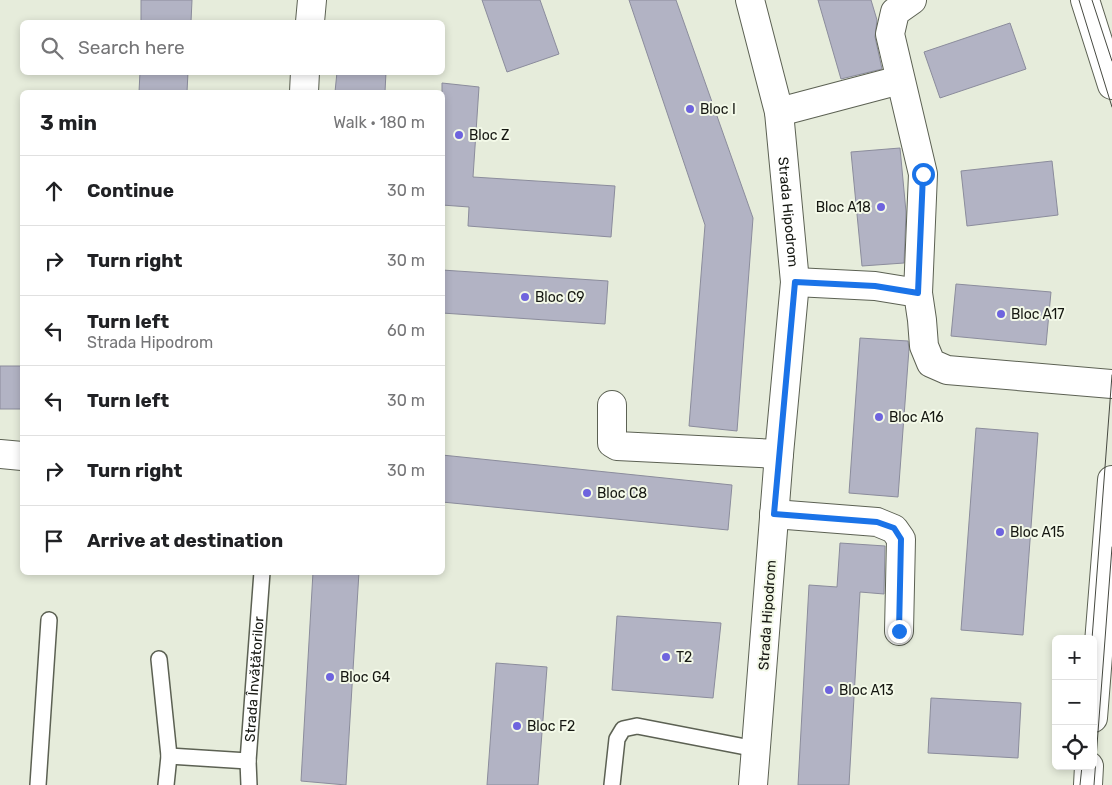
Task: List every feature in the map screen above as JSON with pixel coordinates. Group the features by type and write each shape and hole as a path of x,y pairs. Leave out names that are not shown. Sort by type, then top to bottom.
{"street":[{"path":"310,20 312,0"},
{"name":"Strada Hipodrom","path":"750,0 779,112 795,282 779,454 753,785"},
{"path":"912,0 895,12 890,34 923,174 918,293 924,346 931,363 947,370 1112,384"},
{"path":"1085,0 1110,76"},
{"path":"304,90 305,75"},
{"path":"779,112 900,80"},
{"path":"795,282 875,286 918,293"},
{"path":"612,405 612,443 618,446 779,454"},
{"path":"0,454 20,456"},
{"path":"1096,680 1112,480"},
{"path":"774,514 877,522 894,528 901,539 899,631"},
{"path":"1088,785 1089,770"}],"lane":[{"name":"Strada Învățătorilor","path":"249,785 248,761 262,575"},
{"path":"38,785 49,620"},
{"path":"160,659 169,756 166,785"},
{"path":"612,785 617,739 624,729 637,726 756,749"},
{"path":"169,756 248,761"}],"building":[{"path":"141,0 192,0 191,20 141,20"},
{"path":"482,0 540,0 559,54 507,72"},
{"name":"Bloc I","path":"629,0 676,0 753,218 737,431 689,426 705,225"},
{"path":"818,0 871,0 877,20 875,37 882,69 841,79"},
{"path":"1010,23 1026,69 940,98 924,52"},
{"path":"140,75 188,75 187,90 139,90"},
{"path":"337,75 386,75 385,90 335,90"},
{"name":"Bloc Z","path":"442,83 479,87 473,177 615,186 611,237 468,226 469,207 445,205 445,90 442,90"},
{"name":"Bloc A18","path":"900,148 906,212 904,263 862,266 851,152"},
{"path":"1052,161 1058,215 967,226 961,171"},
{"name":"Bloc C9","path":"445,270 608,281 605,324 445,313"},
{"name":"Bloc A17","path":"956,284 1051,292 1046,345 951,336"},
{"name":"Bloc A16","path":"860,338 908,341 909,349 898,497 849,493"},
{"path":"0,366 20,366 20,409 0,409"},
{"name":"Bloc A15","path":"976,428 1038,433 1023,635 961,630"},
{"name":"Bloc C8","path":"445,455 732,485 728,530 445,502"},
{"name":"Bloc A13","path":"840,543 885,546 884,594 860,592 849,785 798,785 809,585 837,587"},
{"name":"Bloc G4","path":"313,575 359,575 346,785 301,781"},
{"name":"T2","path":"617,616 721,623 713,698 612,690"},
{"name":"Bloc F2","path":"496,663 547,667 538,785 487,785"},
{"path":"931,698 1021,703 1018,758 928,753"}],"tram line":[{"path":"1079,0 1112,107"},
{"path":"1092,0 1112,61"},
{"path":"1092,635 1112,375"},
{"path":"1094,785 1112,547"},
{"path":"1080,785 1082,770"}],"place":[{"name":"Bloc I","path":"690,109"},
{"name":"Bloc Z","path":"459,135"},
{"name":"Bloc A18","path":"881,207"},
{"name":"Bloc C9","path":"525,297"},
{"name":"Bloc A17","path":"1001,314"},
{"name":"Bloc A16","path":"879,417"},
{"name":"Bloc C8","path":"587,493"},
{"name":"Bloc A15","path":"1000,532"},
{"name":"T2","path":"666,657"},
{"name":"Bloc G4","path":"330,677"},
{"name":"Bloc A13","path":"829,690"},
{"name":"Bloc F2","path":"517,726"}],"route":[{"path":"899,631 901,539 894,528 877,522 774,514 795,282 875,286 918,293 923,174"}]}
